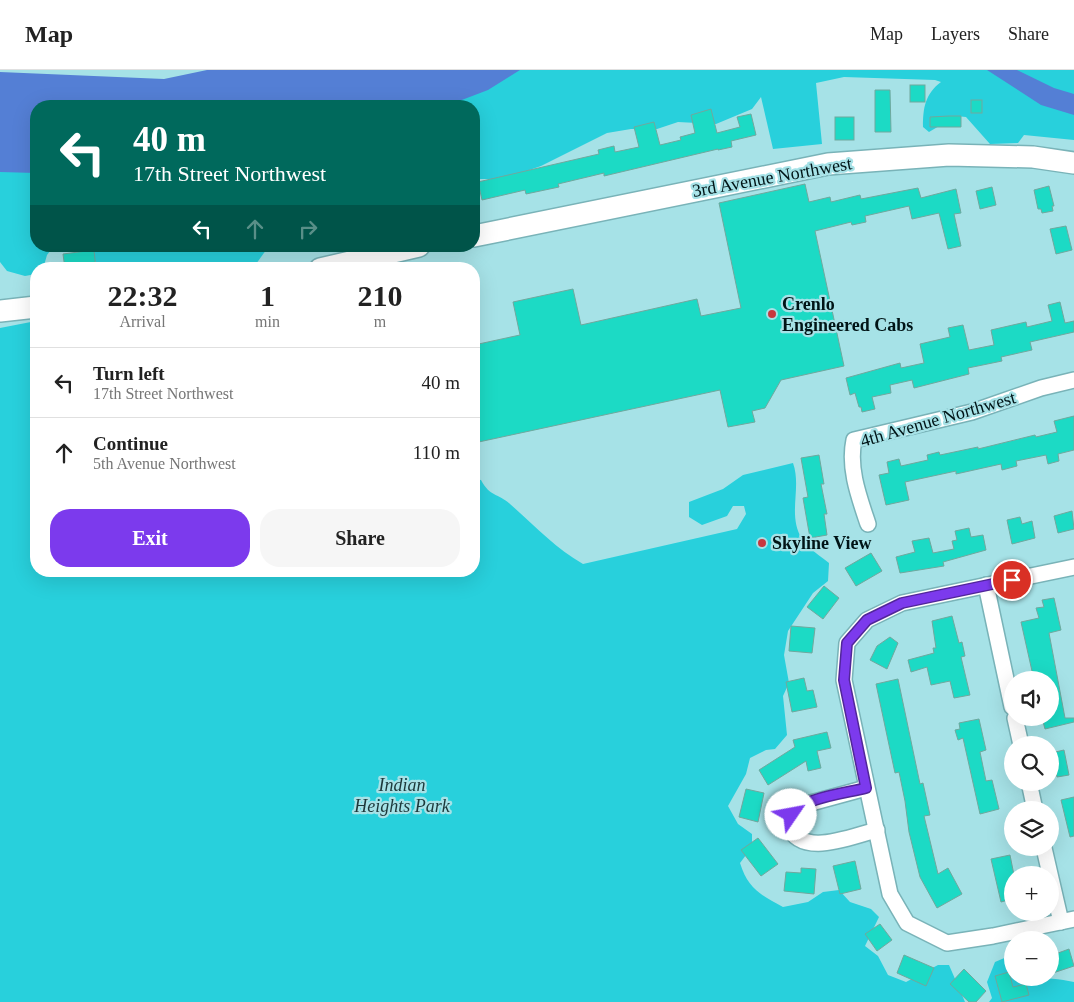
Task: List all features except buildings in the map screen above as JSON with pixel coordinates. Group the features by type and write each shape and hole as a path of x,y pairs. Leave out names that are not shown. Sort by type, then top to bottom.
{"main road":[{"name":"3rd Avenue Northwest","path":"480,235 828,164 949,155 1033,157 1074,163"},
{"path":"350,262 393,252"},
{"path":"0,310 30,308"}],"street":[{"name":"4th Avenue Northwest","path":"868,524 857,490 851,453 854,440 972,412 1041,388 1074,380"},
{"path":"1047,856 1067,920 993,936 947,943 907,923 890,894 866,788 844,680 847,643 867,620 902,603 1074,567"},
{"path":"986,585 1004,671"},
{"path":"866,788 800,806 794,810 788,825 790,831 800,840 817,844 877,830"}],"green space":[{"path":"408,70 1074,70 1074,140 1024,135 1018,143 990,144 966,117 956,116 929,132 923,127 924,108 931,91 941,82 935,80 844,77 816,83 822,144 773,149 761,97 752,109 716,124 678,122 657,129 631,129 607,133 541,166 504,179 480,179 480,100 302,100"},
{"path":"0,120 30,123 30,252 49,252 45,262 30,262 30,275 25,276 7,271 0,262"},
{"path":"88,252 265,252 257,262 96,262"},
{"name":"Indian Heights Park","path":"30,322 30,577 480,577 480,480 491,492 506,501 554,544 583,564 737,529 746,514 744,506 733,506 727,516 702,525 689,517 689,502 723,489 743,475 793,463 796,482 795,511 798,530 807,546 829,563 828,581 813,593 788,631 784,655 789,683 783,696 787,735 775,749 766,750 750,758 746,774 728,806 738,824 752,834 752,847 740,863 751,885 768,899 783,907 808,902 823,892 839,890 850,902 871,909 879,917 865,946 878,956 888,975 906,982 938,965 949,965 965,1002 0,1002 0,328"},
{"path":"1004,958 1004,986 1059,986 1059,980 1074,982 1074,1002 989,1002 992,998 987,982 995,962"}],"shaded area":[{"path":"207,70 520,70 488,90 462,100 30,100 30,173 0,172 0,72 164,79"},
{"path":"987,70 1017,70 1054,88 1074,94 1074,115 1041,105"}],"place":[{"name":"Crenlo Engineered Cabs","path":"772,314"},
{"name":"Skyline View","path":"762,543"}],"route":[{"path":"791,815 794,810 807,803 866,788 844,680 847,643 867,620 902,603 1012,580"}]}
